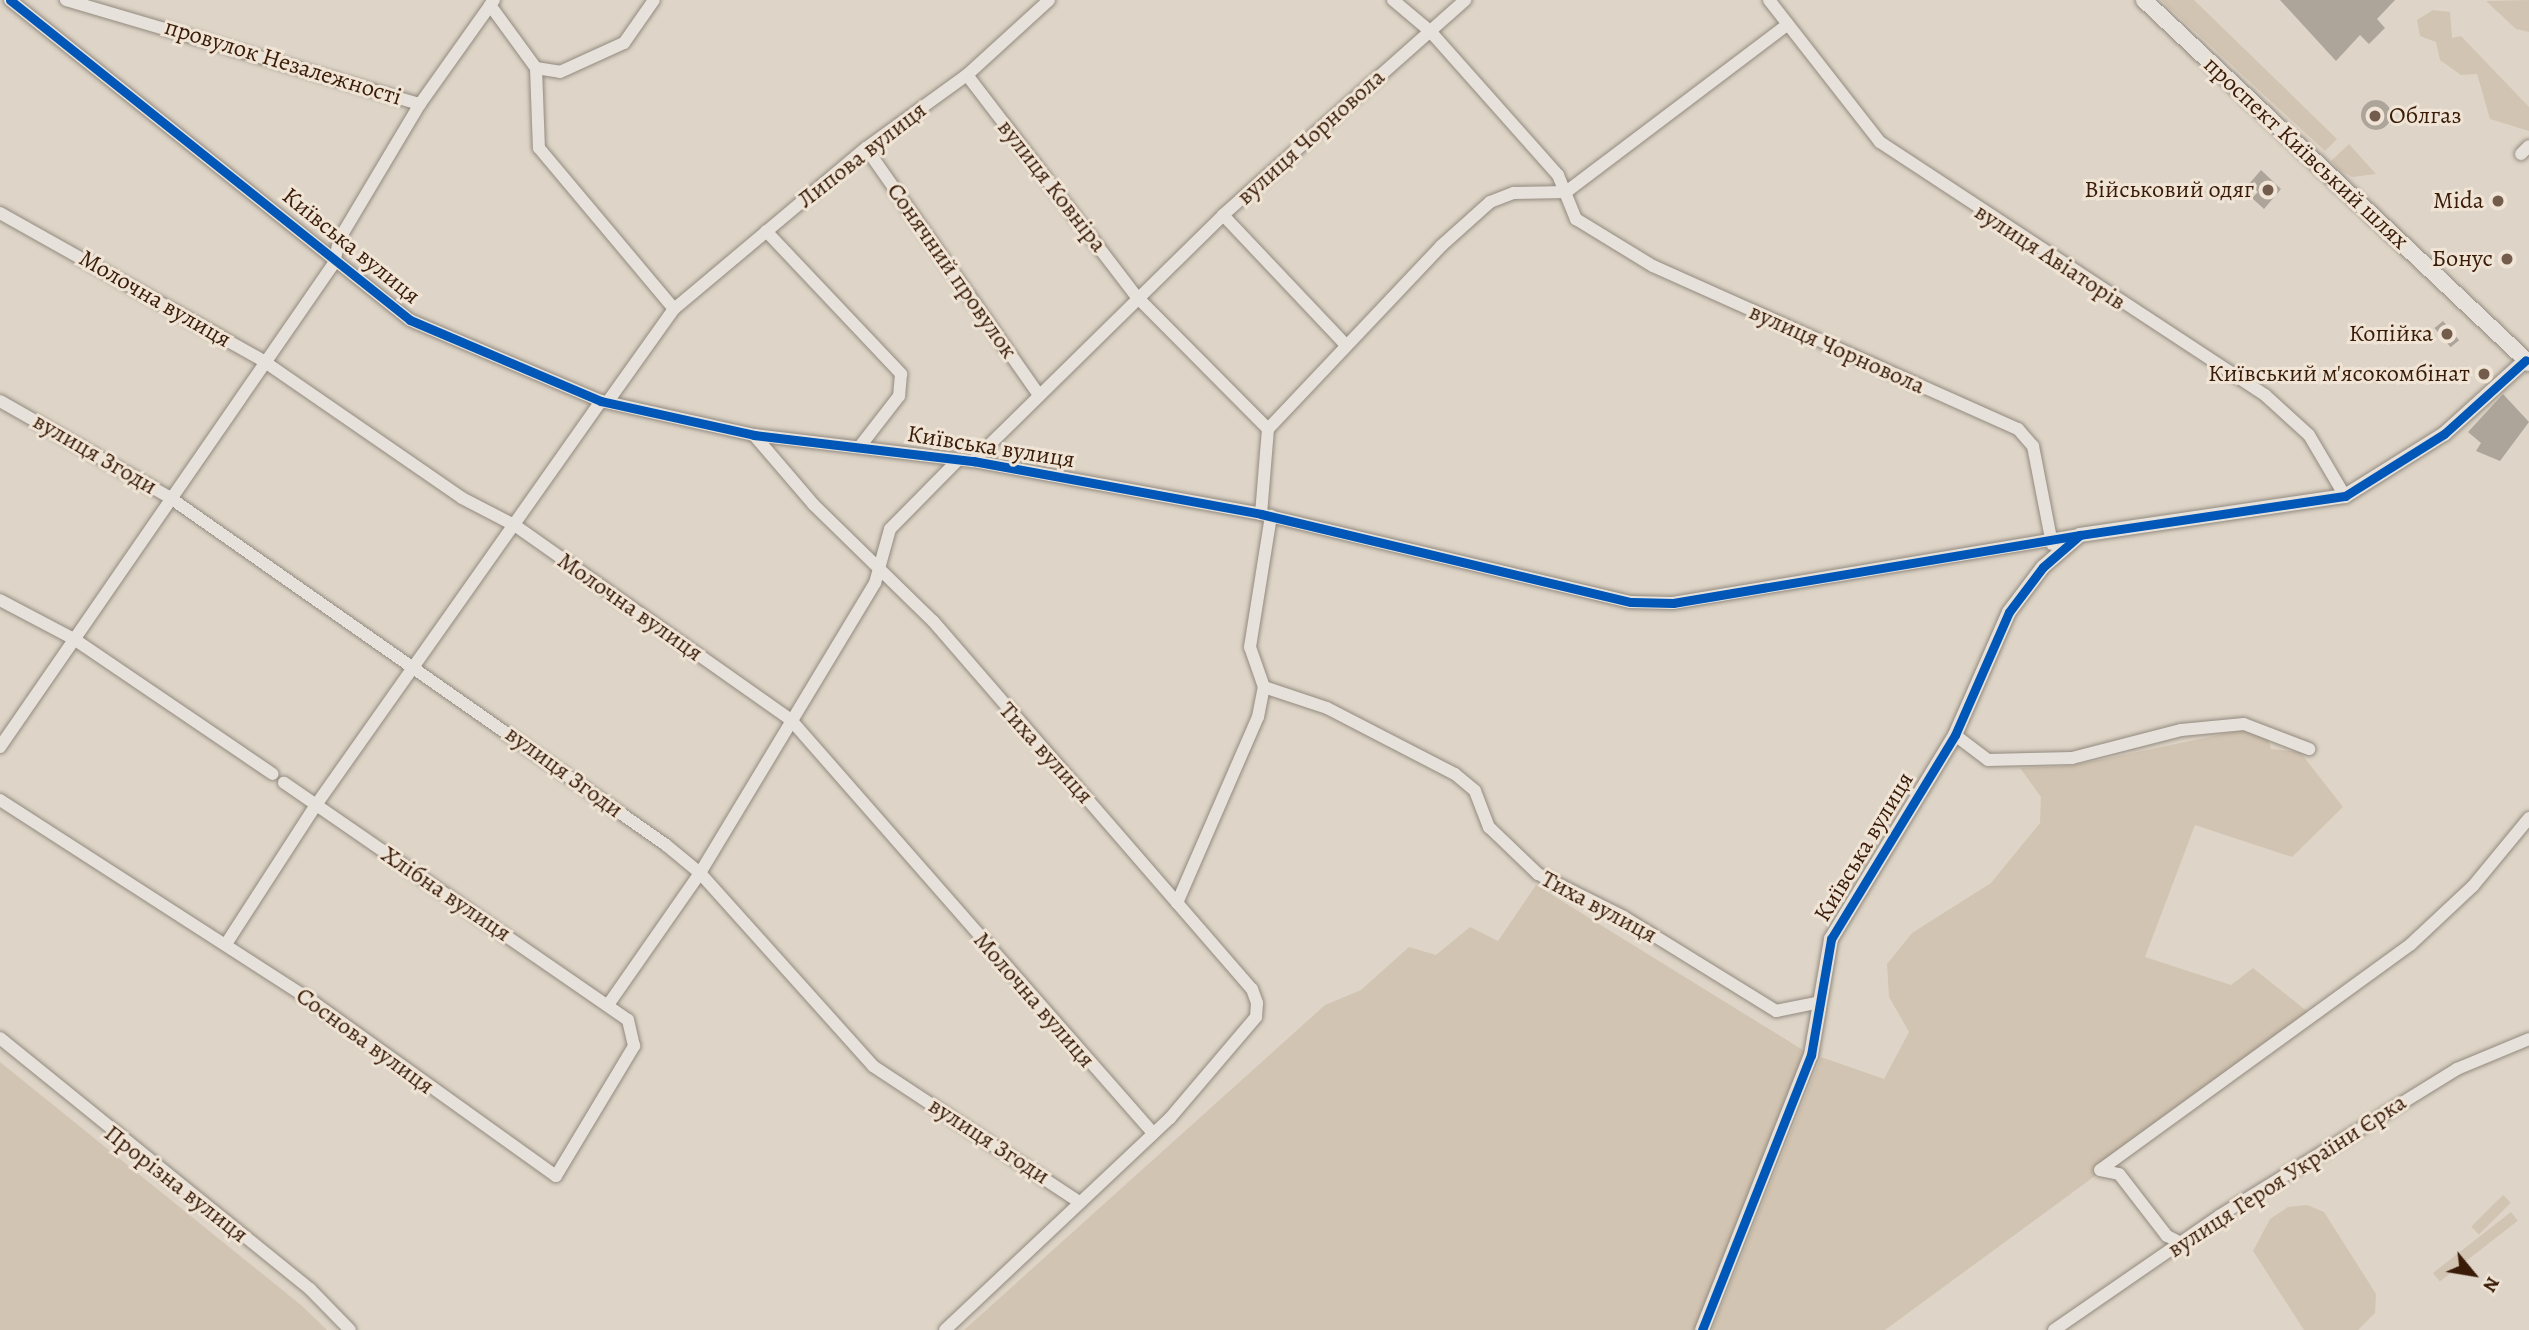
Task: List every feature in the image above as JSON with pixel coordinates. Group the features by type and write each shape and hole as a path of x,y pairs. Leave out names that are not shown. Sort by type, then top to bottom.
{"main road":[{"name":"проспект Київський шлях","path":"2144,0 2527,361"}],"street":[{"name":"Київська вулиця","path":"10,0 264,200 334,263 410,320 605,401 754,435 861,445 957,461 973,461 1266,515 1465,566 1642,602 1673,603 2052,544 2080,535 2345,496 2444,434 2527,361"},
{"name":"провулок Незалежності","path":"66,0 420,104"},
{"path":"536,68 560,72 604,57 624,43 654,0"},
{"name":"Липова вулиця","path":"226,944 316,805 605,401 674,309 866,148 967,75 1049,0"},
{"path":"1393,0 1430,31"},
{"name":"вулиця Чорновола","path":"973,461 1038,394 1223,215 1465,0"},
{"name":"вулиця Авіаторів","path":"1769,0 1880,142 2265,395 2309,435 2345,496"},
{"path":"0,747 169,497 334,263 340,238 420,104 492,3 536,68 539,148 674,309"},
{"path":"1177,903 1258,717 1264,687 1250,647 1266,515 1268,429 1346,345 1490,202 1514,193 1566,192 1788,24"},
{"name":"вулиця Чорновола","path":"1430,31 1566,192 1576,219 1653,266 2018,429 2033,446 2052,544"},
{"name":"вулиця Ковніра","path":"967,75 1138,297"},
{"name":"Сонячний провулок","path":"866,148 1038,394"},
{"name":"Молочна вулиця","path":"0,213 265,362 462,498 516,526 791,720 1152,1132"},
{"name":"вулиця Чорновола","path":"1223,215 1346,345"},
{"path":"766,231 901,374 899,396 861,445"},
{"path":"1138,297 1268,429"},
{"name":"вулиця Згоди","path":"0,401 169,497 415,667 700,873 873,1066 1079,1202"},
{"name":"Тиха вулиця","path":"754,435 876,566 933,621 1252,989 1256,1017 1152,1132"},
{"path":"608,1005 700,873 875,583 876,566 905,506 957,461"},
{"name":"Київська вулиця","path":"1702,1330 1811,1055 1816,1003 1837,927 1955,735 2009,612 2043,567 2080,535"},
{"path":"0,600 74,639 273,774"},
{"name":"Тиха вулиця","path":"1264,687 1339,714 1455,774 1475,791 1489,827 1538,874 1624,917 1776,1011 1816,1003"},
{"path":"1955,735 1988,760 2072,758 2180,730 2244,724 2309,749"},
{"name":"Хлібна вулиця","path":"284,783 608,1005"},
{"name":"Соснова вулиця","path":"0,800 226,944 556,1176 634,1046 628,1020 608,1005"},
{"path":"2180,1243 2167,1236 2119,1174 2100,1170 2411,944 2473,886 2529,818"},
{"name":"Прорізна вулиця","path":"0,1038 310,1289 351,1330"},
{"name":"вулиця Героя України Єрка","path":"2054,1330 2180,1243 2472,1059 2529,1039"},
{"path":"946,1330 1152,1132"}],"shaded area":[{"path":"2161,0 2194,0 2337,139 2325,151"},
{"path":"2529,0 2529,32 2516,29 2486,1"},
{"path":"2433,10 2450,12 2452,38 2461,36 2529,107 2529,131 2490,119 2477,74 2461,75 2440,60 2436,42 2420,36 2417,20"},
{"path":"2349,144 2376,174 2352,177 2337,168 2331,161"},
{"path":"2243,730 2268,738 2271,749 2300,752 2343,807 2292,857 2195,825 2145,957 2231,985 2253,968 2313,1016 1885,1330 1712,1330 1821,1057 1884,1079 1909,1032 1889,997 1887,964 1912,933 1991,883 2040,823 2041,797 2020,768 2070,766"},
{"path":"1536,885 1811,1055 1700,1330 964,1330 1325,1005 1361,990 1409,947 1436,955 1470,927 1498,941"},
{"path":"0,1062 301,1305 327,1330 0,1330"},
{"path":"2503,1195 2511,1203 2479,1235 2471,1227"},
{"path":"2307,1205 2324,1212 2376,1294 2375,1313 2358,1330 2304,1330 2253,1251 2270,1219 2288,1207"},
{"path":"2511,1212 2518,1221 2440,1282 2433,1273"}],"building":[{"path":"2280,0 2395,0 2377,19 2385,28 2369,44 2360,35 2336,61"},
{"name":"Облгаз","path":"2376,100 2387,104 2391,115 2387,126 2376,130 2365,126 2361,115 2365,104"},
{"name":"Військовий одяг","path":"2261,170 2281,189 2264,209 2252,198 2258,192 2249,184"},
{"name":"Копійка","path":"2443,321 2459,340 2451,347 2435,328"},
{"path":"2503,394 2529,422 2500,461 2476,451 2481,443 2468,432"}],"cycle path":[{"path":"10,0 410,320 601,401 754,435 973,461 1261,514 1631,602 1673,603 2080,535"},
{"path":"1702,1330 1811,1055 1831,939 1955,735 2009,612 2043,567 2080,535 2345,496 2444,434 2526,360"}],"place":[{"name":"Облгаз","path":"2375,116"},
{"name":"Військовий одяг","path":"2268,190"},
{"name":"Mida","path":"2498,201"},
{"name":"Бонус","path":"2507,259"},
{"name":"Копійка","path":"2447,334"},
{"name":"Київський м'ясокомбінат","path":"2484,374"}]}
